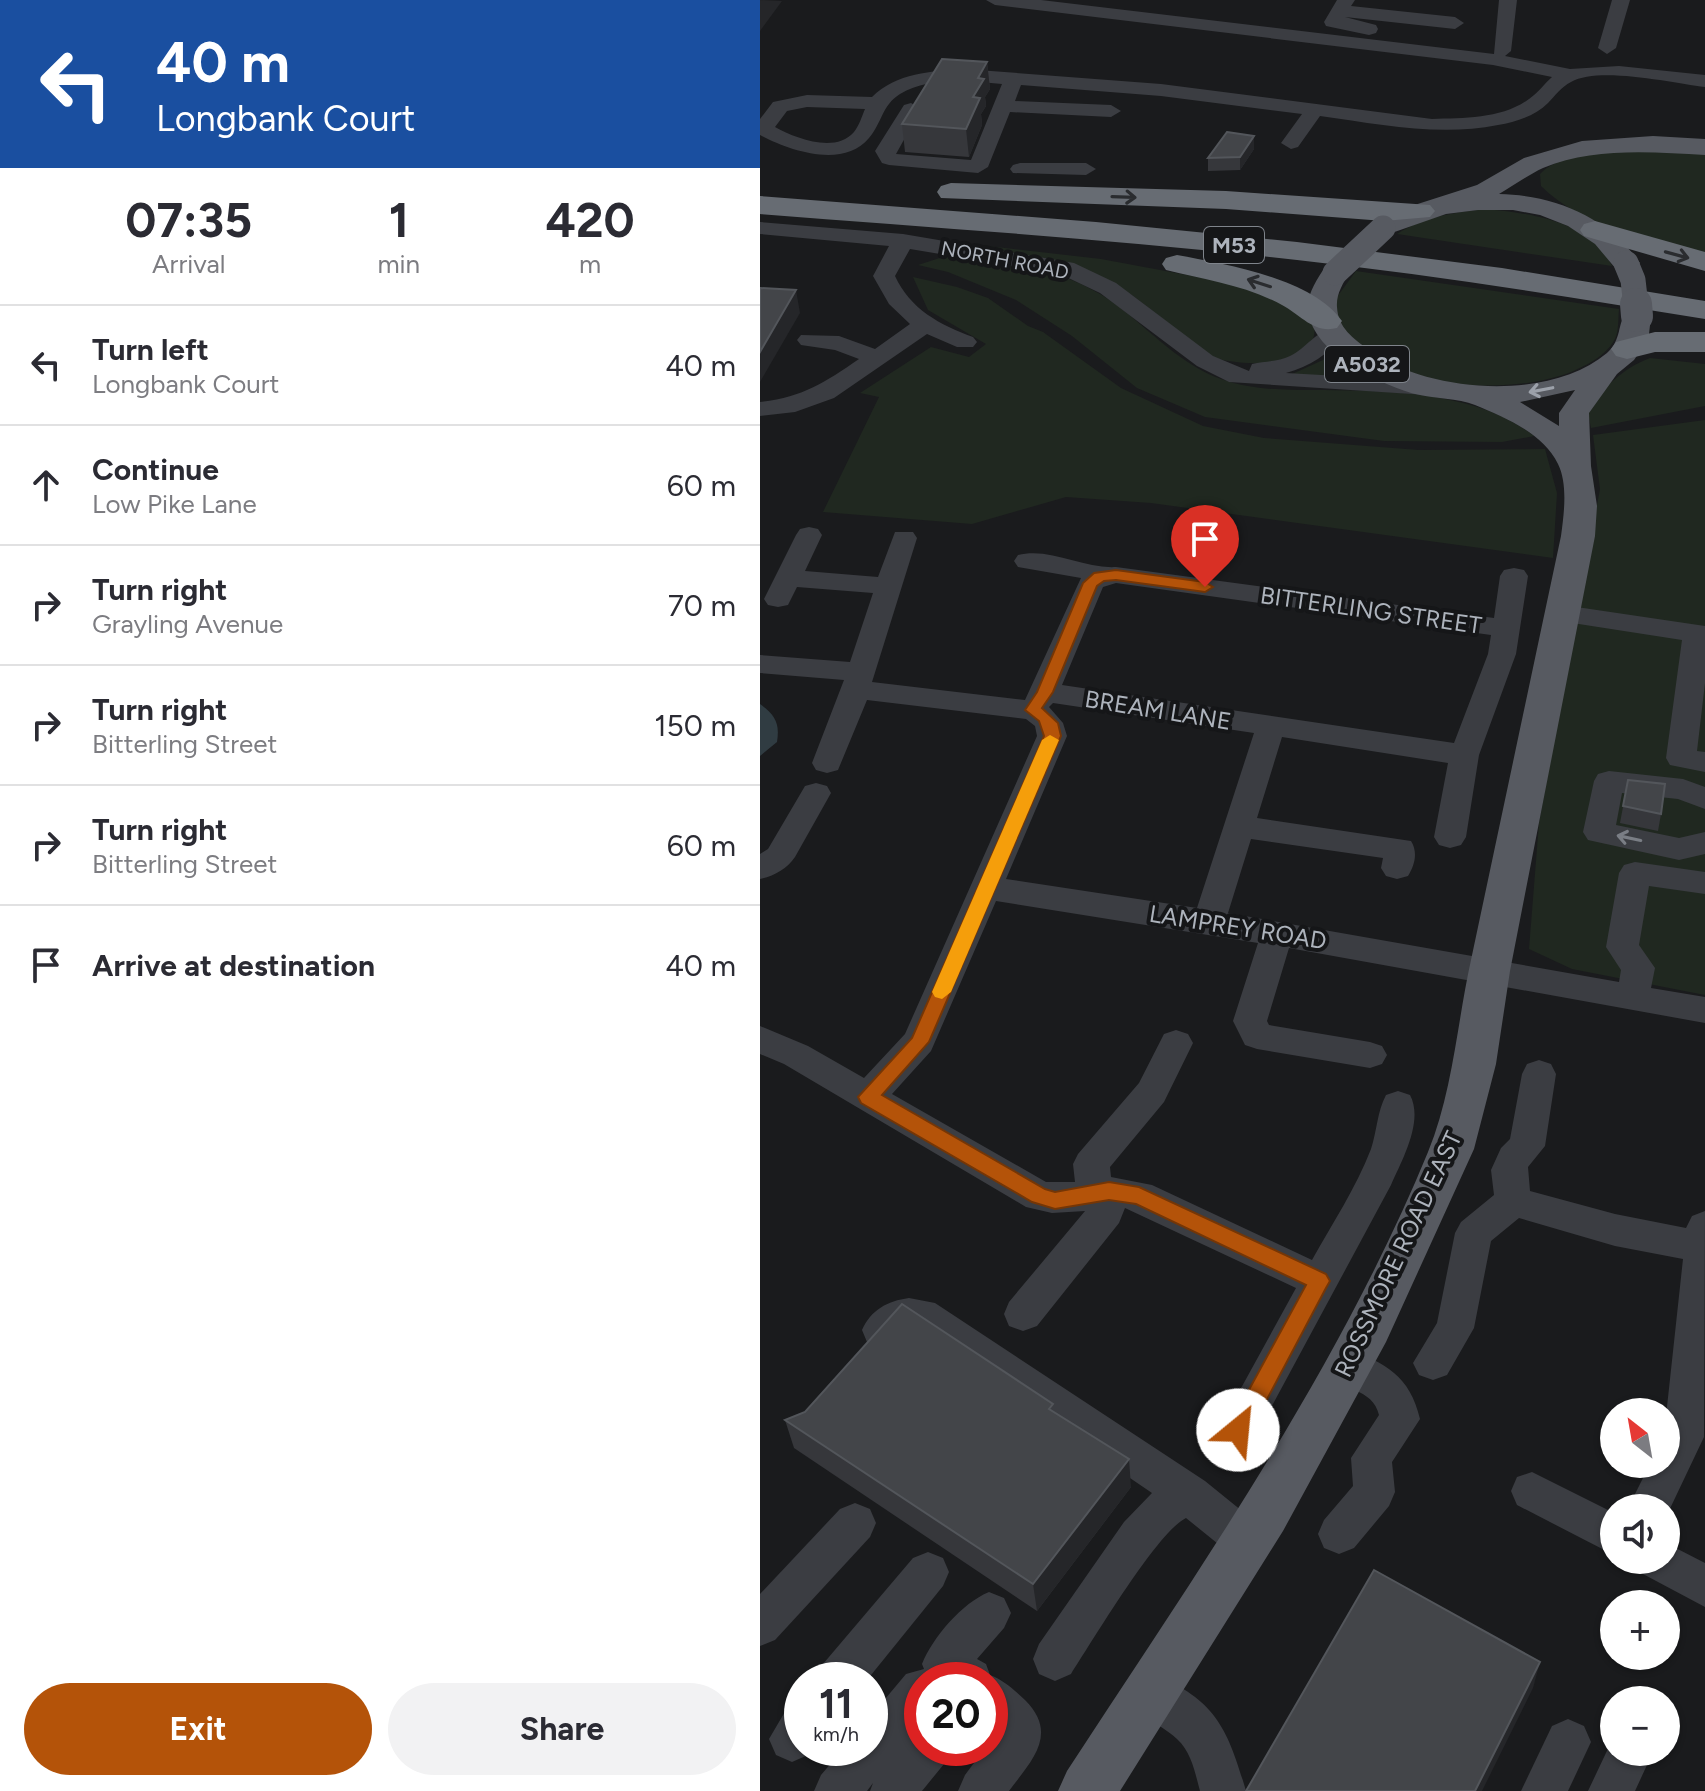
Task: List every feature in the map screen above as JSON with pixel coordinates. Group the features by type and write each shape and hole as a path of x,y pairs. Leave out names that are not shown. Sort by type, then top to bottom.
{"highway":[{"path":"760,190 1226,200 1384,212 1434,208"},
{"name":"M53","path":"760,190 1301,236 1508,263 1705,294"},
{"name":"M53","path":"760,205 1095,231 1299,251 1501,277 1705,310"},
{"path":"760,214 1011,238 1175,263 1264,284 1292,295 1328,328"},
{"path":"1595,230 1705,262"},
{"path":"1616,359 1655,342 1705,342"}],"main road":[{"name":"A5032","path":"1550,157 1538,168 1531,188 1567,216 1610,241 1626,263 1633,280 1637,316 1634,337 1616,359 1546,389 1473,395 1427,388 1368,364 1328,328 1323,295 1335,273 1383,228 1486,191 1533,163 1550,157 1615,145 1705,147"},
{"name":"A5032","path":"1434,208 1493,202 1525,205 1567,216"},
{"path":"1473,395 1517,411 1567,444 1580,401 1616,359"},
{"name":"ROSSMORE ROAD EAST","path":"1087,1791 1248,1542 1369,1327 1452,1149 1474,1064 1489,971 1580,521 1567,444"}],"street":[{"path":"995,0 1104,7 1493,59 1569,75 1609,72 1705,81"},
{"path":"1502,51 1508,0"},
{"path":"1607,48 1621,0"},
{"path":"1450,1 1456,10 1455,31"},
{"path":"1343,5 1333,22 1337,25 1455,31 1502,51 1705,75"},
{"path":"879,103 807,101 780,106 763,129 778,139 832,149 848,145 861,137 879,103 894,89 939,76 964,75 1161,90 1432,125 1503,118 1538,102 1569,75"},
{"path":"911,109 885,151 889,159 978,167 1014,79"},
{"path":"1004,106 1111,111"},
{"path":"1291,143 1314,111"},
{"path":"1020,169 1086,169"},
{"name":"NORTH ROAD","path":"760,228 903,241 1066,268 1108,288 1221,369 1237,377 1257,381 1427,388"},
{"path":"903,241 884,276 891,295 925,325 965,342"},
{"path":"760,409 795,405 825,393 925,325"},
{"path":"1221,369 1281,368 1310,357 1328,328"},
{"path":"809,340 839,343 875,357"},
{"path":"809,535 784,589 886,586"},
{"path":"827,763 858,680 904,538"},
{"name":"BITTERLING STREET","path":"1027,561 1083,569 1099,576 1116,575 1506,630"},
{"path":"868,1097 919,1042 1052,736 1052,727 1039,701 1091,583 1099,576"},
{"path":"1450,837 1465,755 1506,630 1514,576"},
{"path":"1563,614 1701,634 1681,758 1705,762"},
{"name":"BREAM LANE","path":"760,664 858,680 1271,727 1465,755"},
{"path":"1209,922 1271,727"},
{"path":"1705,799 1683,789 1609,781 1599,832 1679,849 1705,843"},
{"path":"760,874 779,857 816,793"},
{"path":"1238,826 1400,849 1397,868"},
{"path":"1633,998 1638,968 1622,947 1635,873 1705,883"},
{"name":"LAMPREY ROAD","path":"987,888 1277,933 1705,1010"},
{"path":"1277,933 1250,1021 1257,1036 1370,1055"},
{"path":"760,1039 796,1055 1039,1196 1055,1200 1102,1192 1139,1196 1319,1281"},
{"path":"1023,1314 1106,1212 1091,1164 1152,1092 1176,1043"},
{"path":"1513,1201 1507,1169 1514,1156 1527,1146 1539,1074"},
{"path":"1238,1430 1373,1185 1390,1146 1398,1105"},
{"path":"1513,1201 1615,1230 1704,1240 1684,1437 1656,1494"},
{"path":"1433,1363 1455,1328 1474,1233 1513,1201"},
{"path":"854,1361 893,1318 905,1313 921,1315 1190,1495 1248,1542"},
{"path":"1339,1534 1374,1492 1371,1458 1400,1419 1398,1401 1388,1387 1347,1366"},
{"path":"1532,1491 1600,1527"},
{"path":"1055,1659 1139,1536 1163,1508 1190,1495"},
{"path":"760,1625 855,1523"},
{"path":"854,1662 928,1572"},
{"path":"1680,1572 1705,1586"},
{"path":"954,1662 989,1613"},
{"path":"1149,1694 1194,1724 1210,1746 1218,1787"},
{"path":"1008,1715 1020,1727 1017,1743 1008,1755"},
{"path":"837,1791 904,1719"},
{"path":"1544,1791 1568,1742"},
{"path":"893,1791 913,1766"},
{"path":"981,1791 1000,1766"},
{"path":"1611,1791 1623,1766"}],"shaded area":[{"path":"1614,151 1705,152 1705,253 1640,237 1597,222 1558,200 1541,186 1540,174 1556,163"},
{"path":"1485,209 1539,217 1574,229 1602,251 1612,266 1397,234 1429,219"},
{"path":"953,242 1101,259 1262,289 1314,324 1313,339 1305,350 1276,362 1241,363 1212,357 1132,295 1043,258"},
{"path":"952,254 1017,263 1081,284 1118,306 1193,365 1221,379 1272,389 1378,391 1434,397 1487,410 1512,421 1534,436 1502,442 1384,441 1205,417 1137,388 1072,336 1016,300 948,272 918,265"},
{"path":"1356,271 1619,309 1617,332 1611,345 1596,359 1571,372 1545,380 1482,386 1418,376 1388,365 1363,350 1341,327 1334,301"},
{"path":"913,277 988,298 1028,326 1043,332 1121,388 1203,426 1264,438 1419,450 1545,449 1557,493 1553,558 1151,503 1066,497 972,524 823,512 879,397 860,393 931,347 969,357 986,344 928,310"},
{"path":"1332,350 1356,369 1384,381 1290,375 1323,360"},
{"path":"1650,358 1705,364 1705,406 1591,428 1587,408 1615,379"},
{"path":"1705,420 1705,995 1572,969 1529,949 1539,823 1600,489 1593,435"},
{"path":"760,704 775,720 778,735 777,742 760,756"}],"building":[{"path":"942,59 987,62 978,78 984,79 973,97 980,98 966,129 902,124"},
{"path":"1227,132 1254,136 1240,157 1208,158"},
{"path":"760,288 796,290 760,352"},
{"path":"1628,780 1665,784 1661,814 1623,806"},
{"path":"902,1304 1053,1404 1049,1409 1129,1459 1033,1584 785,1420 805,1412"},
{"path":"1374,1570 1540,1662 1475,1791 1246,1791"}],"slow traffic":[{"path":"942,992 1050,740"}],"route":[{"path":"1205,587 1116,575 1099,576 1091,583 1045,692 1033,710 1045,717 1052,727 1052,736 987,888 919,1042 868,1097 1039,1196 1055,1200 1095,1192 1126,1192 1319,1281 1238,1430"}]}
